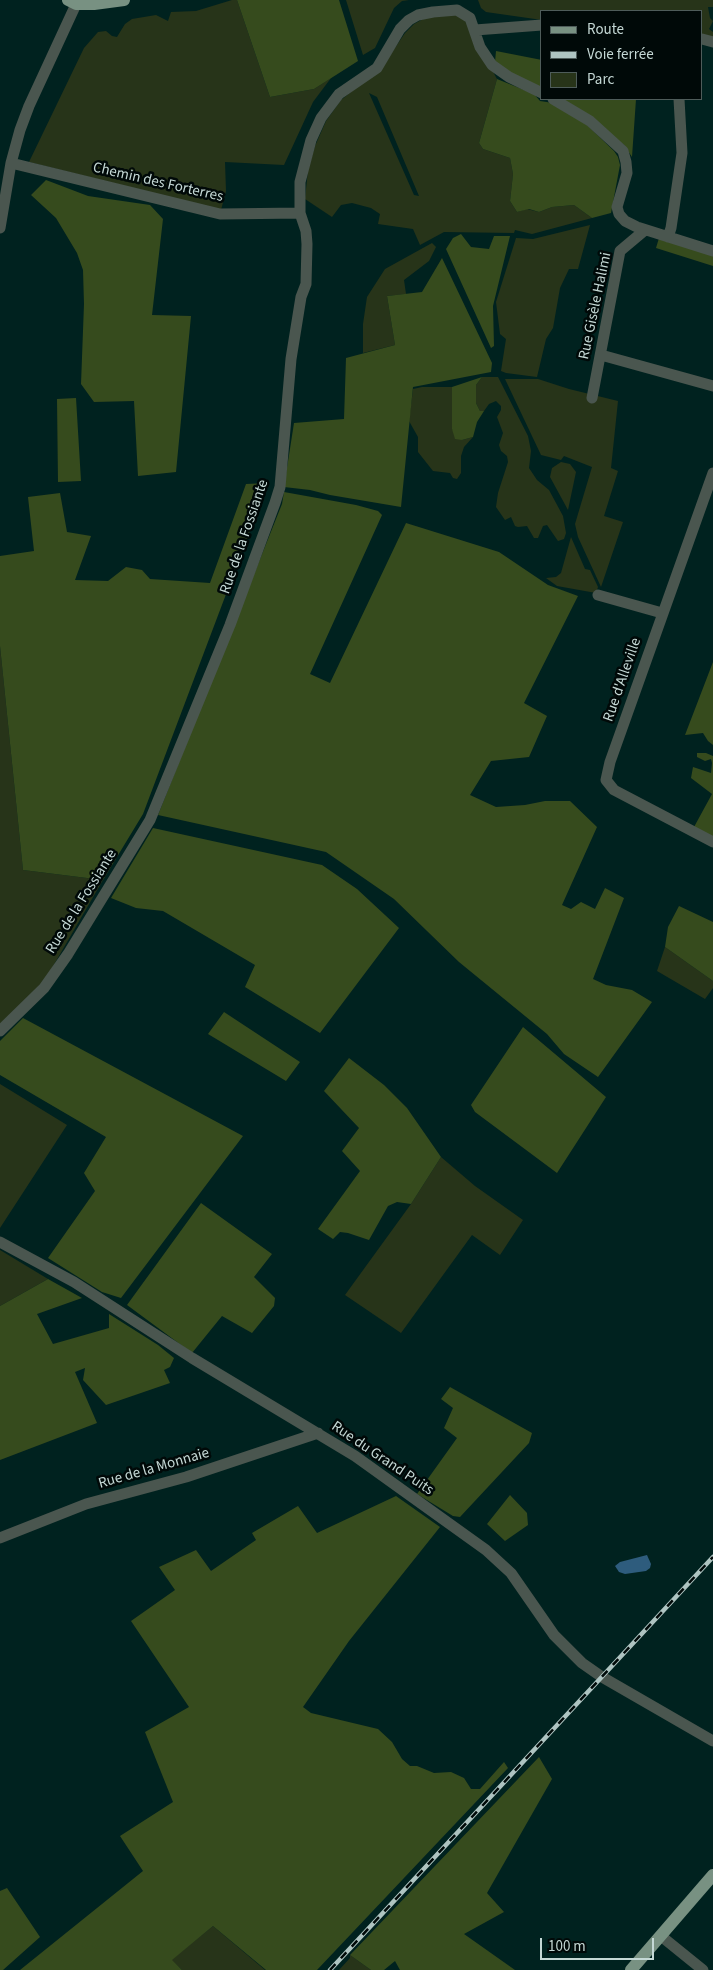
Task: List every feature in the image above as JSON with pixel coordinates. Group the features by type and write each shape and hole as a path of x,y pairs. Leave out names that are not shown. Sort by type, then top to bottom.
{"main road":[{"path":"80,2 124,0"},
{"path":"631,1970 713,1875"}],"street":[{"path":"0,228 11,163 20,130 80,2"},
{"name":"Rue de la Fossiante","path":"0,1031 44,988 68,954 145,828 230,625 275,503 280,487 291,359 301,297 306,284 308,244 300,213 300,182 302,168 321,118 332,102 346,89 377,68 400,29 409,20 418,15 457,10 470,18 475,30"},
{"path":"540,25 475,30 480,47 492,65 509,77 540,93"},
{"path":"555,100 590,121 623,150 627,173 617,207 625,221 645,230 713,251"},
{"path":"668,237 682,152 679,100"},
{"name":"Chemin des Forterres","path":"11,163 220,214 300,213"},
{"name":"Rue Gisèle Halimi","path":"592,398 620,251 645,230"},
{"path":"600,355 713,386"},
{"name":"Rue d'Alleville","path":"713,473 610,762 606,780 614,790 713,842"},
{"path":"598,595 662,613"},
{"name":"Rue du Grand Puits","path":"0,1242 74,1282 192,1358 355,1456 499,1562 511,1573 554,1635 582,1664 713,1741"},
{"name":"Rue de la Monnaie","path":"0,1538 86,1504 186,1477 318,1433"},
{"path":"661,1936 703,1970"}],"green space":[{"path":"237,0 270,97 314,89 331,78 313,102 284,165 225,162 226,191 221,210 29,162 84,48 98,32 106,31 112,36 117,37 125,24 132,19 156,15 168,21 171,12 196,11"},
{"path":"237,0 339,0 358,61 314,89 270,97"},
{"path":"346,0 409,0 402,1 394,8 375,48 363,55"},
{"path":"478,0 713,0 713,7 708,7 710,18 713,21 709,29 713,32 713,37 703,35 703,10 540,10 540,20 486,12 481,8"},
{"path":"443,15 462,15 497,79 479,143 483,149 510,158 513,174 510,201 517,212 527,209 539,212 552,207 574,205 592,218 532,234 515,230 514,233 444,232 420,245 413,229 378,224 380,214 371,208 352,203 341,205 332,217 305,199 308,170 315,146 326,121 341,100 382,67 405,33 414,24 425,18","holes":["369,93 377,97 419,196 414,195"]},
{"path":"496,51 540,60 540,88 509,73 495,62"},
{"path":"497,79 534,94 540,101 553,103 587,125 614,151 620,165 611,213 592,218 574,205 552,207 539,212 529,209 517,212 510,201 513,174 510,158 483,149 479,143"},
{"path":"562,100 636,100 632,157 624,145"},
{"path":"46,180 88,196 150,205 163,219 152,315 191,316 176,472 138,476 134,401 94,402 81,384 84,304 83,270 77,253 56,218 31,195"},
{"path":"590,225 578,269 569,269 560,288 553,328 546,339 537,377 501,371 506,339 500,334 496,302 516,238 533,239"},
{"path":"461,234 471,247 489,249 494,236 510,236 493,306 494,346 491,348 446,249 453,238"},
{"path":"659,238 713,256 713,266 656,248"},
{"path":"432,243 436,247 429,261 404,280 406,294 387,296 395,345 363,353 363,324 367,297 385,269"},
{"path":"442,258 492,363 491,372 413,387 401,507 284,487 294,423 344,419 346,358 395,345 387,296 422,292"},
{"path":"482,377 498,377 528,436 531,451 529,468 537,480 549,490 563,516 566,533 564,539 558,541 547,525 543,526 538,538 534,538 527,526 515,526 511,517 505,520 496,507 498,493 508,462 507,456 501,451 499,445 503,433 497,417 501,406 496,401 489,404 484,411 480,411 476,403 476,385"},
{"path":"482,377 476,385 476,403 480,411 484,411 477,422 473,437 462,440 455,439 452,429 452,387"},
{"path":"505,379 538,379 618,401 611,468 618,471 604,516 623,522 601,587 578,537 575,524 592,467 564,456 561,460 541,455"},
{"path":"422,387 452,387 452,429 462,440 473,437 464,447 461,456 461,473 457,479 453,478 450,473 433,471 418,452 418,437 409,421 413,389"},
{"path":"76,398 81,481 58,482 57,399"},
{"path":"561,462 570,464 576,472 568,510 550,477 552,468"},
{"path":"268,483 143,814 103,880 23,870 0,646 0,556 34,551 28,497 60,493 67,532 91,536 75,580 108,581 126,567 142,570 150,579 210,583 246,484"},
{"path":"284,492 356,505 378,511 382,515 310,674 330,683 406,523 499,552 548,585 578,596 524,703 547,716 529,757 491,761 470,795 496,807 525,805 545,801 570,801 597,827 562,905 571,909 581,902 595,909 605,888 624,898 593,979 606,985 632,990 652,1002 598,1077 564,1054 547,1034 459,962 394,899 326,852 158,815 282,504"},
{"path":"571,537 585,569 590,570 598,587 596,593 557,586 546,578 556,577 561,573"},
{"path":"0,646 23,870 103,880 45,980 0,1026"},
{"path":"713,662 713,745 703,733 685,735"},
{"path":"697,753 706,753 713,756 713,838 694,827 712,794 691,778 693,767 711,773 711,759 705,761 697,757"},
{"path":"153,828 322,865 357,889 399,928 320,1033 245,987 255,965 163,911 136,908 111,898"},
{"path":"679,906 713,922 713,981 665,947 668,927"},
{"path":"665,947 713,981 713,988 705,999 657,971"},
{"path":"224,1012 300,1062 286,1081 208,1034"},
{"path":"23,1018 243,1136 121,1298 102,1292 48,1258 95,1191 84,1173 106,1137 0,1075 0,1041"},
{"path":"523,1027 606,1097 557,1173 475,1112 471,1105"},
{"path":"349,1058 384,1085 407,1108 441,1157 411,1204 397,1202 388,1206 369,1240 340,1232 333,1239 318,1229 360,1171 342,1151 359,1128 324,1091"},
{"path":"0,1084 67,1125 0,1228"},
{"path":"441,1157 475,1186 523,1220 500,1255 472,1235 401,1333 345,1295 411,1204"},
{"path":"201,1203 272,1254 254,1277 275,1298 274,1306 252,1333 222,1316 192,1353 127,1305"},
{"path":"0,1250 48,1279 0,1306"},
{"path":"48,1279 82,1298 37,1314 53,1344 109,1328 109,1314 158,1345 174,1358 170,1367 164,1370 170,1383 106,1405 83,1380 85,1368 75,1372 97,1423 0,1460 0,1306"},
{"path":"450,1387 532,1433 529,1443 460,1517 453,1516 417,1494 457,1438 444,1428 453,1408 441,1399"},
{"path":"510,1495 527,1513 528,1525 505,1541 487,1524"},
{"path":"396,1496 440,1527 349,1641 303,1707 311,1713 378,1729 392,1742 402,1759 410,1766 417,1766 434,1773 451,1772 464,1778 471,1789 480,1789 504,1762 508,1768 317,1970 266,1970 213,1926 172,1960 182,1970 20,1970 143,1871 120,1836 173,1802 145,1732 189,1707 131,1621 175,1590 159,1567 196,1550 211,1571 256,1540 252,1533 298,1506 317,1533"},
{"path":"539,1757 552,1779 487,1893 504,1912 464,1934 515,1970 400,1970 395,1961 384,1970 371,1970 350,1955"},
{"path":"7,1888 40,1937 3,1970 0,1970 0,1891"},
{"path":"213,1926 265,1970 182,1970 171,1960"},
{"path":"350,1955 371,1970 339,1970 350,1958"}],"water":[{"path":"647,1555 651,1564 650,1568 646,1571 625,1574 619,1572 615,1566 620,1562"}],"railway":[{"path":"330,1970 713,1557"}]}
